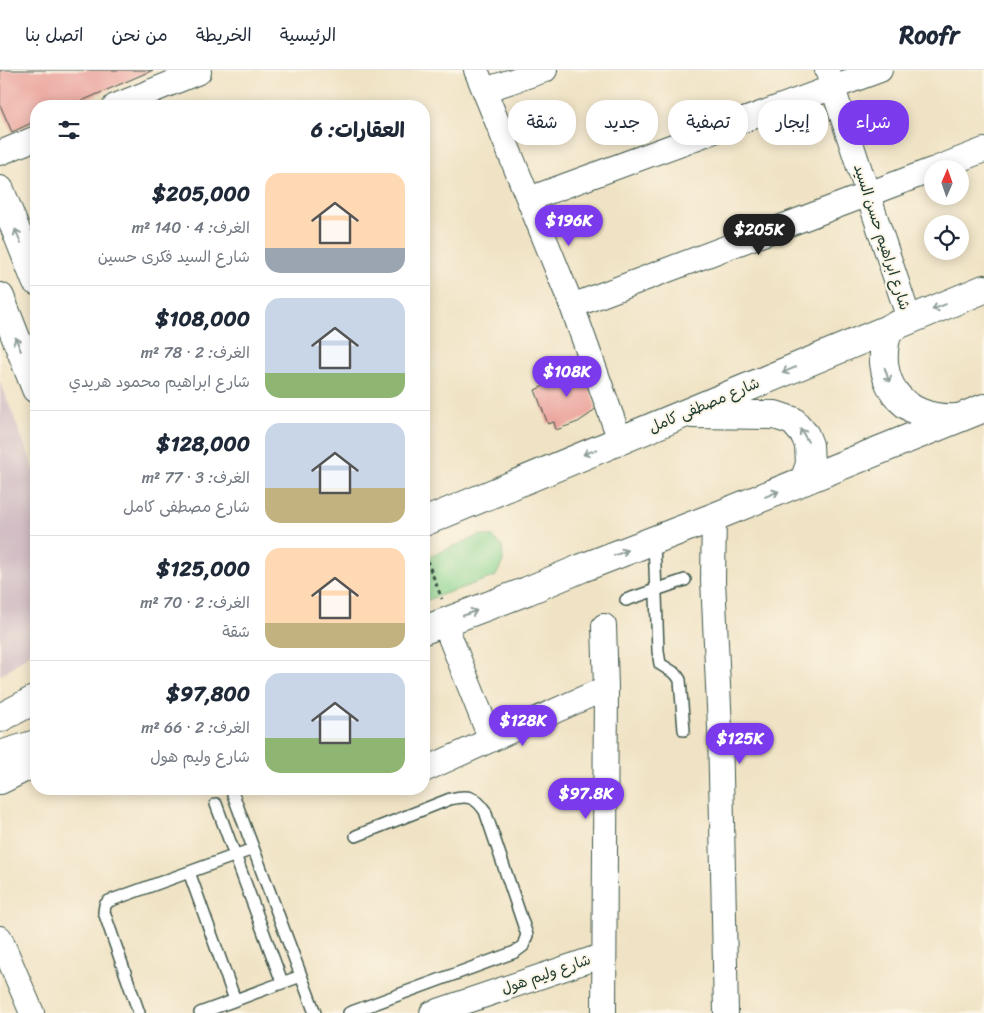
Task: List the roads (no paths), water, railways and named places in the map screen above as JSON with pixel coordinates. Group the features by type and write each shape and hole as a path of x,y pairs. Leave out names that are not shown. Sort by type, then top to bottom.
{"main road":[{"path":"0,190 30,266"},
{"name":"شارع مصطفى كامل","path":"430,519 984,289"},
{"path":"0,298 30,374"},
{"path":"899,323 884,341 882,354 888,382 905,404 917,412 930,417 958,418"},
{"path":"440,624 804,482 984,408"},
{"path":"681,414 775,415 793,422 806,436 810,445 810,464 804,482"},
{"path":"0,704 30,694"},
{"path":"0,718 30,702"},
{"path":"0,756 30,746"},
{"path":"0,780 30,765"}],"street":[{"path":"545,70 481,80 572,306 620,440"},
{"path":"529,199 830,79 880,70"},
{"path":"130,100 200,72"},
{"name":"شارع ابراهيم حسن السيد","path":"830,79 868,194 899,323"},
{"path":"0,153 30,140"},
{"path":"958,160 984,150"},
{"path":"572,306 924,173"},
{"path":"714,517 713,580 720,728 726,1013"},
{"path":"440,624 491,740"},
{"path":"604,626 606,688 604,1013"},
{"path":"430,767 606,688"},
{"path":"0,938 32,1013"},
{"name":"شارع وليم هول","path":"432,1013 483,1005 604,955"}],"lane":[{"path":"654,540 660,664 676,674 680,680 684,730"},
{"path":"626,600 685,580"},
{"path":"232,795 315,1013"},
{"path":"349,1013 515,952 523,946 527,935 527,930 485,811 478,801 462,796 450,799 356,836"},
{"path":"216,804 282,982"},
{"path":"139,1013 104,912 105,905 109,901 253,849"},
{"path":"189,872 235,1000"},
{"path":"200,1013 301,976"}]}
